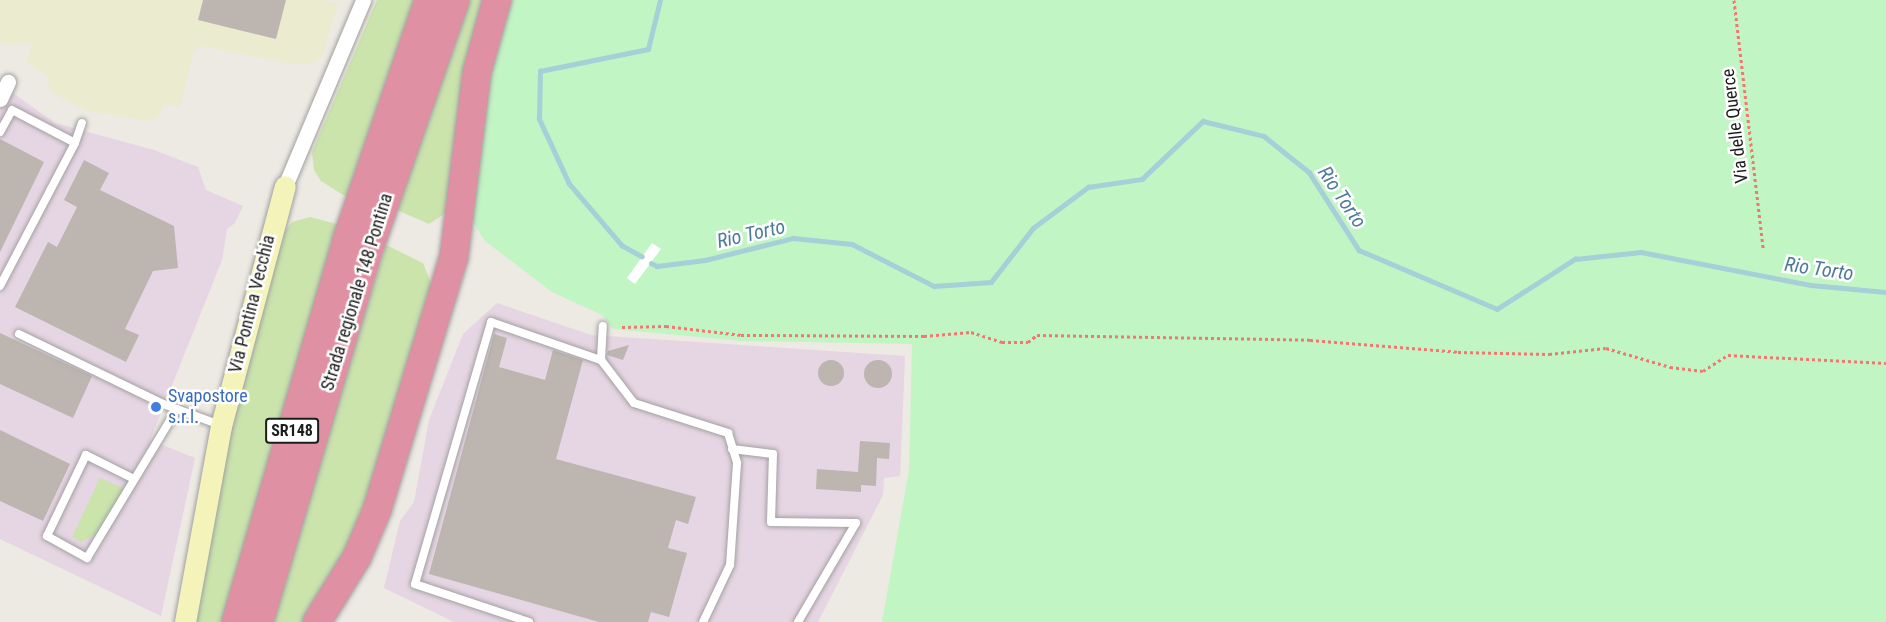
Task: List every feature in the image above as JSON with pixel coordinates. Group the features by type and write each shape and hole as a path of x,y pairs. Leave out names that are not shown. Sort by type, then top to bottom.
{"highway":[{"name":"Strada regionale 148 Pontina","path":"258,622 358,244 429,0"},
{"name":"Strada regionale 148 Pontina","path":"236,622 358,244 455,0"},
{"path":"317,622 351,567 378,510 454,256 477,72 497,0"}],"street":[{"name":"Via Pontina Vecchia","path":"185,622 221,426 285,186 363,0"},
{"path":"0,99 9,82"}],"lane":[{"path":"0,132 12,110 75,143"},
{"path":"0,286 75,143 82,123"},
{"path":"530,622 415,584 491,322 601,360 634,403 728,433 736,463 730,565 703,622"},
{"path":"601,360 603,326"},
{"path":"19,334 177,409 221,426"},
{"path":"134,479 86,455 46,536 87,558 177,409"},
{"path":"732,449 773,454 771,522 856,524 798,622"}],"path":[{"name":"Via delle Querce","path":"1734,0 1763,248"},
{"path":"622,327 666,326 741,334 924,336 971,332 1011,342 1028,342 1037,335 1310,340 1458,352 1549,354 1606,348 1670,367 1703,371 1728,356 1886,363"}],"shaded area":[{"path":"0,84 55,123 154,150 198,167 206,190 243,206 235,223 227,229 222,260 150,440 195,458 161,616 0,539"},
{"path":"497,303 591,335 905,356 900,476 884,478 883,495 818,622 454,622 384,588 400,521 414,502 429,420 463,334"}],"green space":[{"path":"0,0 323,0 338,4 322,57 313,63 292,64 201,46 193,53 180,107 164,104 158,117 149,121 88,111 49,91 48,76 26,62 33,43 7,45 0,42"},
{"path":"377,0 423,0 351,196 343,195 321,181 314,170 312,152"},
{"path":"467,0 488,0 449,211 429,224 397,210"},
{"path":"508,0 1886,0 1886,622 882,622 909,470 912,344 741,341 613,329 602,315 552,292 485,241 471,219 477,141 500,19"},
{"path":"310,217 344,226 225,622 191,622 226,433 283,234 292,222"},
{"path":"386,245 423,263 431,283 362,520 304,622 270,622"},
{"path":"100,478 125,489 96,534 81,542 72,537"}],"pier":[{"path":"652,243 661,249 635,284 627,278"}],"building":[{"path":"203,0 286,0 276,39 198,20"},
{"path":"0,139 44,162 0,252"},
{"path":"84,160 109,173 100,190 174,226 178,268 153,271 125,329 139,335 126,362 15,307 48,242 57,247 77,207 64,200"},
{"path":"0,333 92,376 73,418 0,384"},
{"path":"494,334 507,338 499,367 545,380 553,350 583,360 556,459 696,497 688,524 676,520 668,548 687,553 669,617 651,612 648,622 599,622 429,574"},
{"path":"629,345 623,360 607,355 608,351"},
{"path":"831,360 840,364 844,373 840,382 831,386 822,382 818,373 822,364"},
{"path":"878,360 888,364 892,374 888,384 878,388 868,384 864,374 868,364"},
{"path":"0,430 70,464 43,521 0,501"},
{"path":"860,441 890,443 889,459 877,458 876,486 861,485 861,492 816,489 817,469 858,472"}],"waterway":[{"name":"Rio Torto","path":"642,257 622,246 569,184 539,119 540,71 648,49 660,0"},
{"name":"Rio Torto","path":"651,263 657,266 705,260 793,238 852,244 934,286 991,282 1033,228 1088,187 1142,179 1203,121 1264,136 1309,172 1359,250 1497,309 1575,259 1641,252 1811,285 1886,292"}],"place":[{"name":"Svapostore s.r.l.","path":"156,407"}]}
